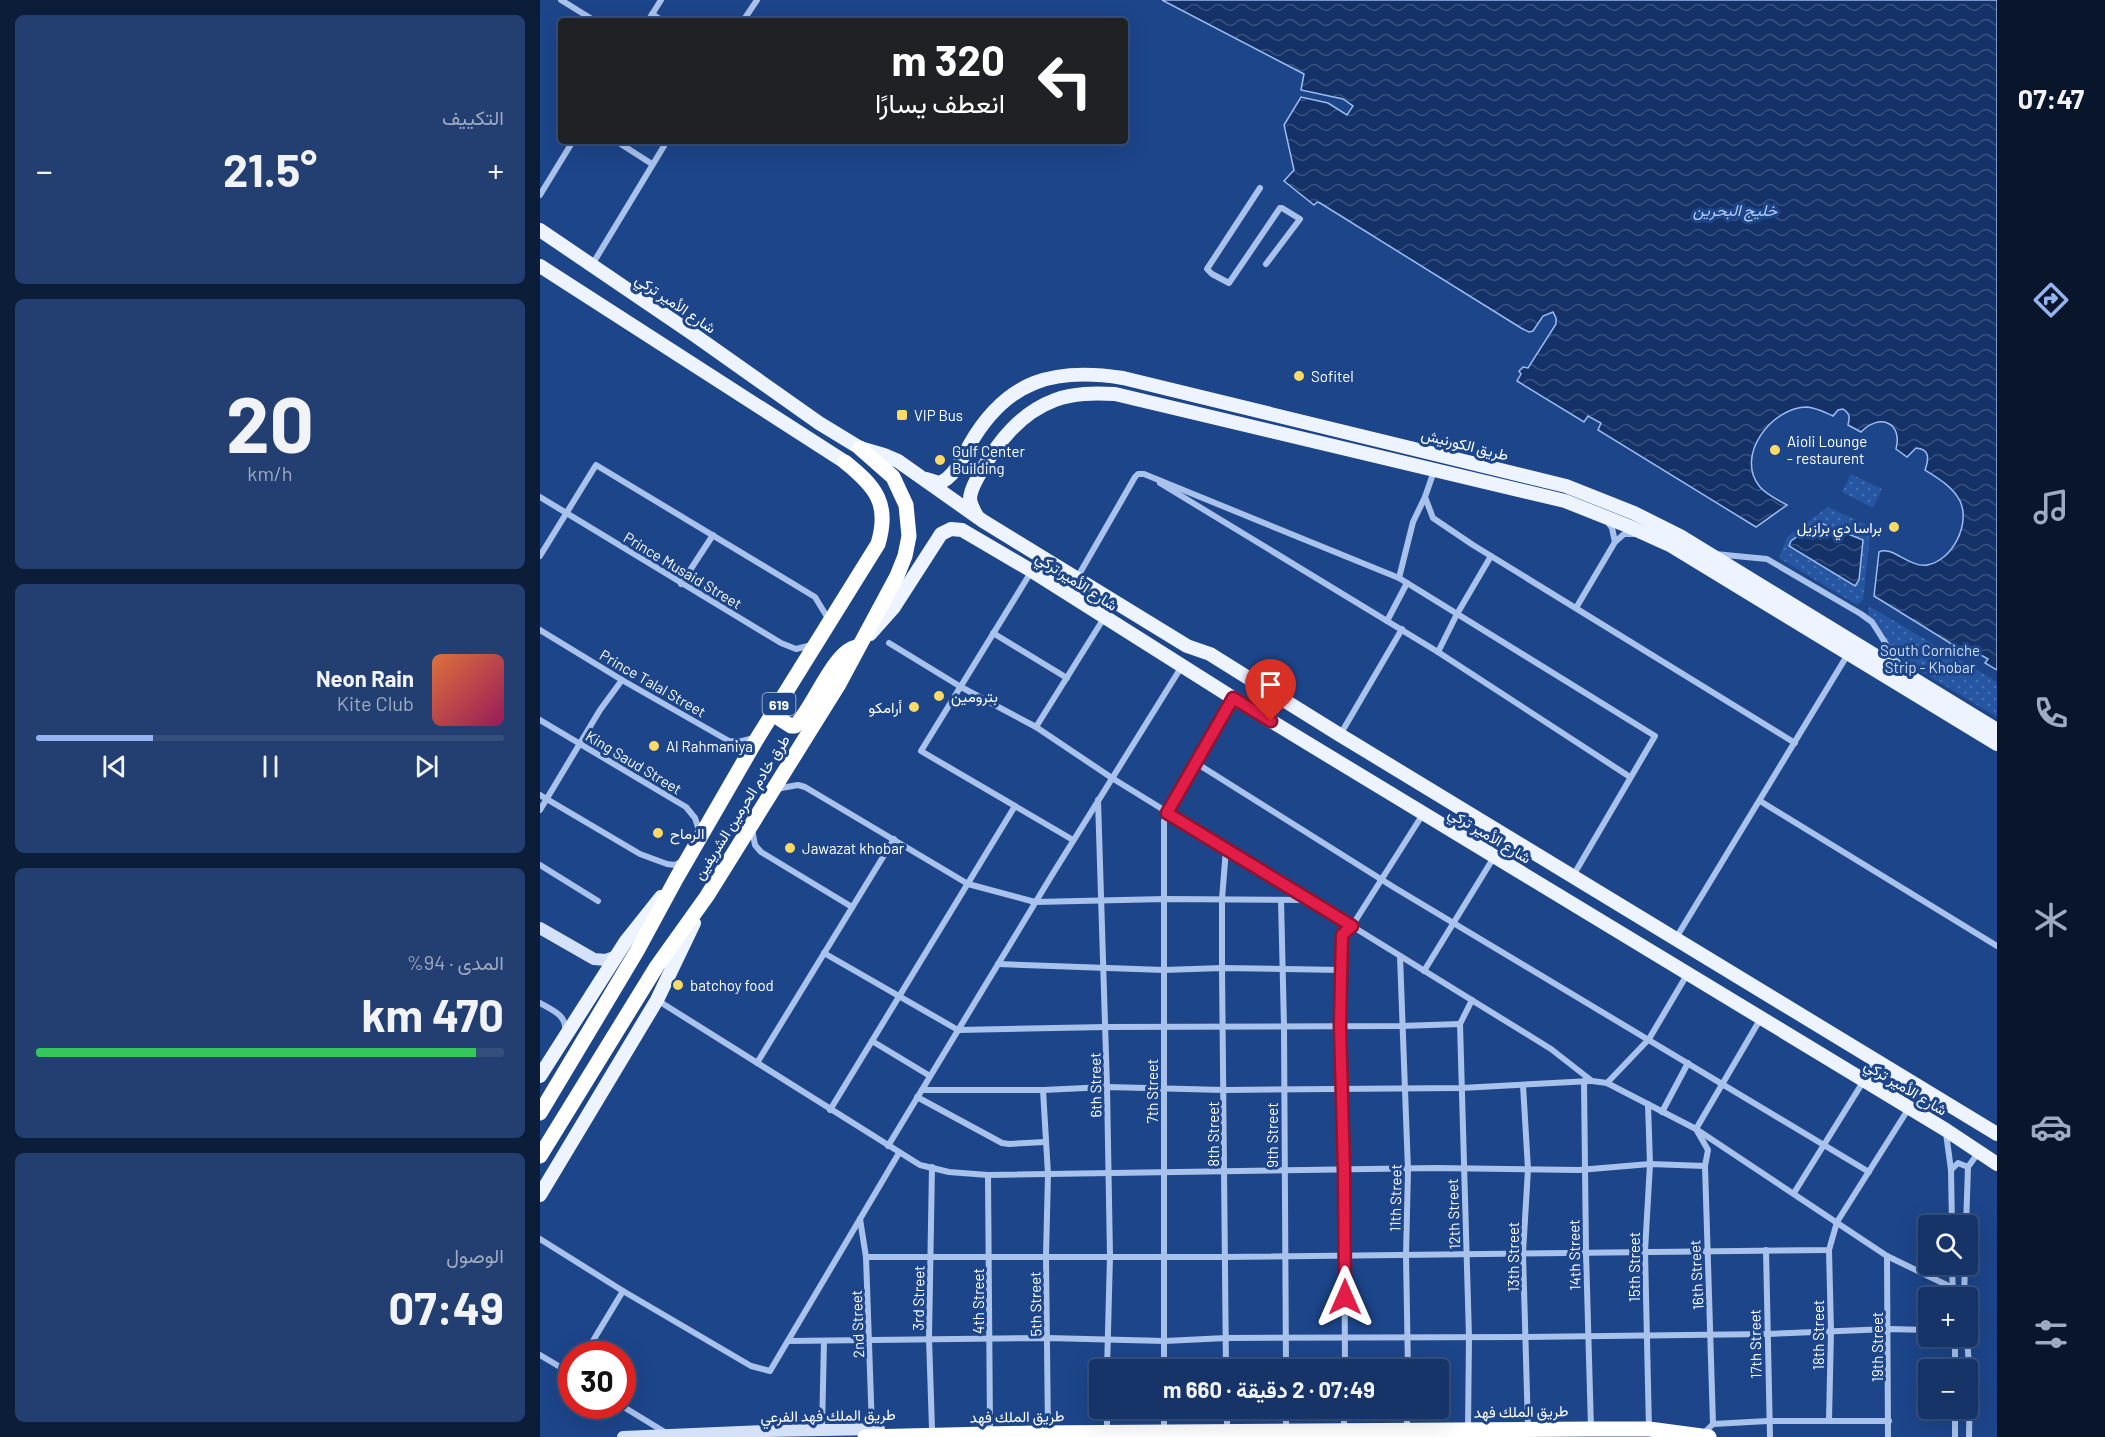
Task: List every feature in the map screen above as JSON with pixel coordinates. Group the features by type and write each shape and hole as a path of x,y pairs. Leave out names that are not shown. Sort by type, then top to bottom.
{"highway":[{"path":"813,650 780,714 780,719 791,726 795,726 800,721 841,658 852,647 860,646 901,567 907,546 909,525 906,505 899,487 884,468 860,448"},
{"name":"طرق خادم الحرمين الشريفين","path":"540,1113 638,951 676,879 758,737 878,544 883,523 882,509 874,489 845,462"},
{"name":"طرق خادم الحرمين الشريفين","path":"540,1156 657,966 707,896 860,646"},
{"path":"663,904 652,932 650,946 661,948 688,912 746,816 761,807"},
{"name":"طريق الملك فهد","path":"869,1433 1227,1433 1528,1429 1649,1429 1708,1432"}],"main road":[{"name":"شارع الأمير تركي","path":"540,230 819,423 860,448 884,454 983,521 1187,646 1210,654 1997,1134"},
{"path":"540,266 845,462"},
{"name":"طريق الكورنيش","path":"917,475 934,483 944,481 952,474 994,411 1025,386 1060,375 1096,374 1124,378 1566,486 1634,513 1680,536 1997,729"},
{"name":"طريق الكورنيش","path":"983,521 973,509 970,497 974,484 1007,434 1031,412 1067,397 1098,393 1115,394 1565,501 1604,516 1670,545 1997,744"},
{"path":"967,449 968,458 972,461 987,462"},
{"name":"طرق خادم الحرمين الشريفين","path":"860,646 894,607 940,534 951,529 968,532"},
{"name":"شارع الأمير تركي","path":"968,532 1233,698 1909,1107 1997,1164"},
{"path":"1180,664 1187,646"},
{"path":"540,1076 545,1063 617,956 676,879"},
{"path":"540,1195 657,1000 707,896"},
{"path":"540,928 594,959 606,960 617,956"},
{"name":"طريق الملك فهد الفرعي","path":"623,1437 822,1430 869,1433 990,1428 1040,1433"}],"street":[{"path":"561,0 590,18"},
{"path":"650,18 661,0"},
{"path":"746,18 757,0"},
{"path":"652,14 658,18"},
{"path":"540,195 571,144"},
{"path":"621,144 652,164"},
{"path":"592,266 665,144"},
{"path":"1260,188 1207,269 1229,283 1282,208 1300,219 1266,264"},
{"path":"540,556 596,465 814,597 831,622"},
{"path":"1399,578 1413,522 1435,469"},
{"path":"1077,578 1138,474 1144,474 1399,578 1655,736 1572,876"},
{"path":"1144,474 1402,629 1630,777"},
{"path":"1425,496 1433,518 1795,742"},
{"name":"Prince Musaid Street","path":"540,498 781,643 796,649 813,650"},
{"path":"1604,516 1612,528 1615,542"},
{"path":"1576,608 1615,542 1624,534 1646,534"},
{"path":"681,584 713,535"},
{"path":"1710,554 1767,559 1861,614 1872,622 1903,672"},
{"path":"1438,652 1491,556"},
{"path":"1032,571 921,751 1073,840"},
{"path":"1387,621 1407,583"},
{"path":"1036,727 1104,618"},
{"path":"1340,735 1402,629"},
{"name":"Prince Talal Street","path":"540,630 729,741 738,742 758,737"},
{"path":"993,633 1067,678"},
{"path":"889,643 961,687 1036,727 1167,813 1551,1049 1592,1081"},
{"path":"1676,939 1848,654"},
{"path":"888,1146 1180,664"},
{"path":"540,810 543,797 622,680"},
{"path":"1167,813 1233,698"},
{"name":"King Saud Street","path":"540,720 686,807 695,818 701,838"},
{"path":"1196,763 1382,880 1869,1172"},
{"path":"772,790 798,785 805,787 968,885 1035,902 1165,899 1309,900"},
{"path":"543,797 654,861 675,865 689,858"},
{"name":"6th Street","path":"1098,800 1103,900 1110,1256 1107,1359"},
{"path":"1760,801 1997,946"},
{"path":"831,1110 1015,806"},
{"name":"7th Street","path":"1164,1359 1164,821 1167,813"},
{"path":"1345,1359 1344,1170 1340,1025 1342,935 1352,926 1423,814"},
{"path":"751,824 756,845 761,852 852,907"},
{"path":"758,1063 894,839"},
{"name":"8th Street","path":"1226,849 1222,899 1226,1359"},
{"path":"1424,971 1494,857"},
{"path":"540,865 595,899"},
{"name":"9th Street","path":"1281,900 1286,1359"},
{"path":"824,953 958,1030 1460,1024"},
{"name":"11th Street","path":"1400,956 1407,1170 1407,1359"},
{"path":"998,964 1164,970 1342,969"},
{"path":"1606,1083 1649,1039 1688,973"},
{"path":"657,1000 899,1153 920,1165 949,1172 988,1175 1463,1169 1585,1170 1650,1164 1705,1166"},
{"name":"12th Street","path":"1467,1430 1469,1336 1460,1024 1472,1000"},
{"path":"540,1003 562,1016 566,1023 565,1035"},
{"path":"1696,1129 1761,1017"},
{"path":"872,1041 930,1076"},
{"path":"1794,1193 1876,1060"},
{"path":"1662,1112 1688,1063"},
{"path":"922,1090 1043,1090 1107,1087 1342,1090 1461,1088 1584,1081 1606,1083 1696,1129 1887,1256 1951,1287"},
{"name":"14th Street","path":"1584,1081 1591,1429"},
{"name":"13th Street","path":"1523,1084 1528,1169 1523,1253 1528,1429"},
{"name":"5th Street","path":"1040,1433 1047,1338 1048,1174 1043,1090"},
{"path":"917,1097 1002,1143 1045,1142"},
{"name":"15th Street","path":"1648,1104 1650,1164 1645,1251 1649,1429"},
{"name":"18th Street","path":"1828,1420 1831,1331 1829,1250 1837,1222 1909,1107"},
{"name":"16th Street","path":"1696,1129 1708,1150 1705,1166 1706,1251 1711,1335 1708,1432"},
{"path":"1946,1130 1951,1170 1952,1215"},
{"path":"540,1239 751,1366 770,1371 899,1153"},
{"path":"1966,1215 1968,1167 1978,1153"},
{"path":"1951,1170 1958,1163 1968,1167"},
{"name":"3rd Street","path":"932,1167 929,1338 933,1429"},
{"name":"4th Street","path":"988,1175 990,1428"},
{"name":"2nd Street","path":"860,1219 866,1257 870,1341 869,1433"},
{"name":"17th Street","path":"1766,1250 1770,1437"},
{"path":"866,1257 1225,1257 1829,1250"},
{"name":"19th Street","path":"1887,1256 1888,1437"},
{"path":"593,1341 623,1291"},
{"path":"788,1341 929,1338 1165,1341 1226,1338 1589,1337 1918,1330"},
{"path":"822,1430 824,1341"},
{"path":"1968,1347 1970,1437"},
{"path":"540,1356 558,1366"},
{"path":"636,1415 668,1434"},
{"path":"1107,1419 1107,1433"},
{"path":"1164,1419 1164,1433"},
{"path":"1227,1419 1227,1433"},
{"path":"1286,1419 1286,1432"},
{"path":"1344,1419 1344,1431"},
{"path":"1407,1419 1407,1431"},
{"path":"1955,1419 1955,1437"},
{"path":"1708,1432 1768,1421 1889,1420"}],"green space":[{"path":"1851,474 1882,489 1873,508 1842,492"},
{"path":"1828,507 1871,527 1863,600 1857,605 1779,558 1787,537"},
{"name":"South Corniche Strip - Khobar","path":"1869,606 1997,682 1997,717 1897,657 1868,615"}],"water":[{"name":"خليج البحرين","path":"1162,0 1997,0 1997,670 1985,663 1988,659 1974,651 1971,656 1874,596 1879,552 1889,552 1914,563 1927,565 1944,557 1957,540 1961,530 1963,510 1960,501 1949,487 1925,470 1928,458 1924,450 1916,448 1907,457 1896,449 1896,432 1888,423 1875,423 1861,432 1848,425 1849,416 1843,409 1838,410 1833,416 1807,407 1794,409 1781,415 1770,424 1754,448 1751,461 1753,475 1760,487 1769,495 1787,505 1756,527 1598,430 1601,423 1588,416 1584,422 1517,381 1521,374 1519,371 1523,367 1528,368 1556,324 1553,312 1543,316 1533,331 1529,332 1320,203 1317,202 1314,205 1284,181 1294,170 1284,125 1301,97 1328,103 1347,115 1353,106 1343,99 1301,90 1304,74"},
{"path":"1818,522 1863,540 1859,580 1855,586 1789,546 1791,541"}],"place":[{"name":"Sofitel","path":"1299,376"},
{"name":"VIP Bus","path":"902,415"},
{"name":"Aioli Lounge - restaurent","path":"1775,450"},
{"name":"Gulf Center Building","path":"940,460"},
{"name":"براسا دي برازيل","path":"1894,527"},
{"name":"بترومين","path":"939,696"},
{"name":"أرامكو","path":"914,707"},
{"name":"Al Rahmaniya","path":"654,746"},
{"name":"الرماح","path":"658,833"},
{"name":"Jawazat khobar","path":"790,848"},
{"name":"batchoy food","path":"678,985"}],"route":[{"path":"1271,721 1233,698 1167,813 1352,926 1342,935 1340,1025 1345,1297"}]}
